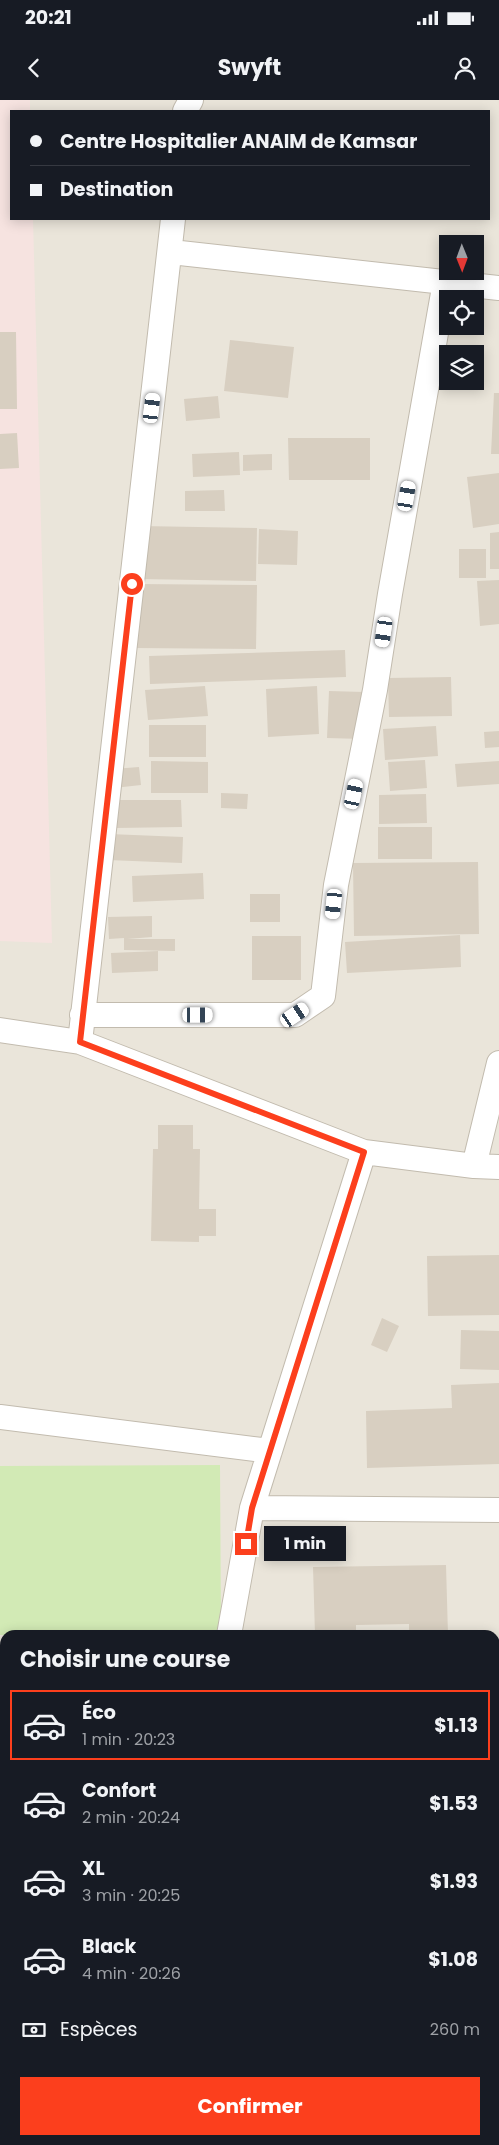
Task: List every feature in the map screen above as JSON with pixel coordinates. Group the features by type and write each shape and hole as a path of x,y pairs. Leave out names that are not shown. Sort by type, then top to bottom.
{"street":[{"path":"80,1042 171,252 173,220"},
{"path":"171,252 499,288"},
{"path":"82,1015 295,1015 323,996 336,885 375,690 390,594 446,282"},
{"path":"0,1030 80,1042 364,1152 474,1166 499,1167"},
{"path":"474,1166 499,1063"},
{"path":"230,1630 252,1508 364,1152"},
{"path":"0,1417 270,1452"},
{"path":"252,1508 499,1510"}],"shaded area":[{"path":"0,100 499,100 499,1630 0,1630"},
{"path":"0,100 30,100 30,110 10,110 10,220 33,220 52,943 0,941"}],"green space":[{"path":"220,1465 221,1630 0,1630 0,1466"}],"building":[{"path":"0,332 16,332 17,409 0,409"},
{"path":"230,340 294,347 288,398 224,391"},
{"path":"494,393 499,393 499,454 491,454"},
{"path":"218,396 220,418 186,421 184,399"},
{"path":"17,433 19,468 0,469 0,434"},
{"path":"288,438 370,438 370,480 289,480"},
{"path":"239,452 240,475 193,477 192,454"},
{"path":"272,454 272,470 243,471 243,455"},
{"path":"499,473 499,524 473,528 467,477"},
{"path":"224,490 225,511 185,511 185,491"},
{"path":"140,526 257,528 256,581 139,579"},
{"path":"259,529 298,531 297,565 258,564"},
{"path":"499,532 499,569 490,569 490,533"},
{"path":"459,549 486,549 486,578 459,578"},
{"path":"499,580 499,624 480,626 477,581"},
{"path":"136,584 257,585 256,649 135,648"},
{"path":"345,650 346,677 150,684 149,656"},
{"path":"451,677 452,716 389,717 388,678"},
{"path":"205,686 208,716 148,720 145,690"},
{"path":"317,686 319,734 268,737 266,689"},
{"path":"329,691 364,692 362,739 327,738"},
{"path":"149,725 206,725 206,757 149,757"},
{"path":"436,726 438,756 385,760 383,729"},
{"path":"499,731 499,747 485,748 484,732"},
{"path":"425,760 427,788 390,791 388,762"},
{"path":"151,761 208,762 208,793 151,793"},
{"path":"499,761 499,784 457,787 455,764"},
{"path":"139,767 141,785 114,788 113,769"},
{"path":"221,793 248,794 247,809 221,808"},
{"path":"426,794 427,823 379,824 379,795"},
{"path":"116,800 181,800 182,827 116,828"},
{"path":"378,827 432,827 432,859 378,859"},
{"path":"109,834 183,837 182,863 108,860"},
{"path":"478,862 479,934 354,936 353,863"},
{"path":"203,873 204,899 133,902 132,876"},
{"path":"250,894 280,894 280,922 250,922"},
{"path":"152,916 152,937 127,939 175,939 175,951 124,950 124,938 109,939 108,917"},
{"path":"460,935 461,967 347,973 345,942"},
{"path":"252,936 301,936 301,980 252,980"},
{"path":"158,951 158,971 112,973 111,953"},
{"path":"158,1125 193,1125 193,1149 200,1149 199,1209 216,1209 216,1236 199,1236 199,1242 151,1241 153,1149 158,1149"},
{"path":"499,1255 499,1315 428,1316 427,1256"},
{"path":"382,1318 399,1326 387,1352 371,1345"},
{"path":"461,1330 499,1331 499,1370 460,1369"},
{"path":"499,1383 499,1464 367,1468 366,1411 452,1408 451,1385"},
{"path":"446,1565 448,1630 409,1630 409,1624 356,1625 356,1630 315,1630 313,1567"}],"route":[{"path":"132,584 80,1042 364,1152 252,1508 246,1544"}]}
